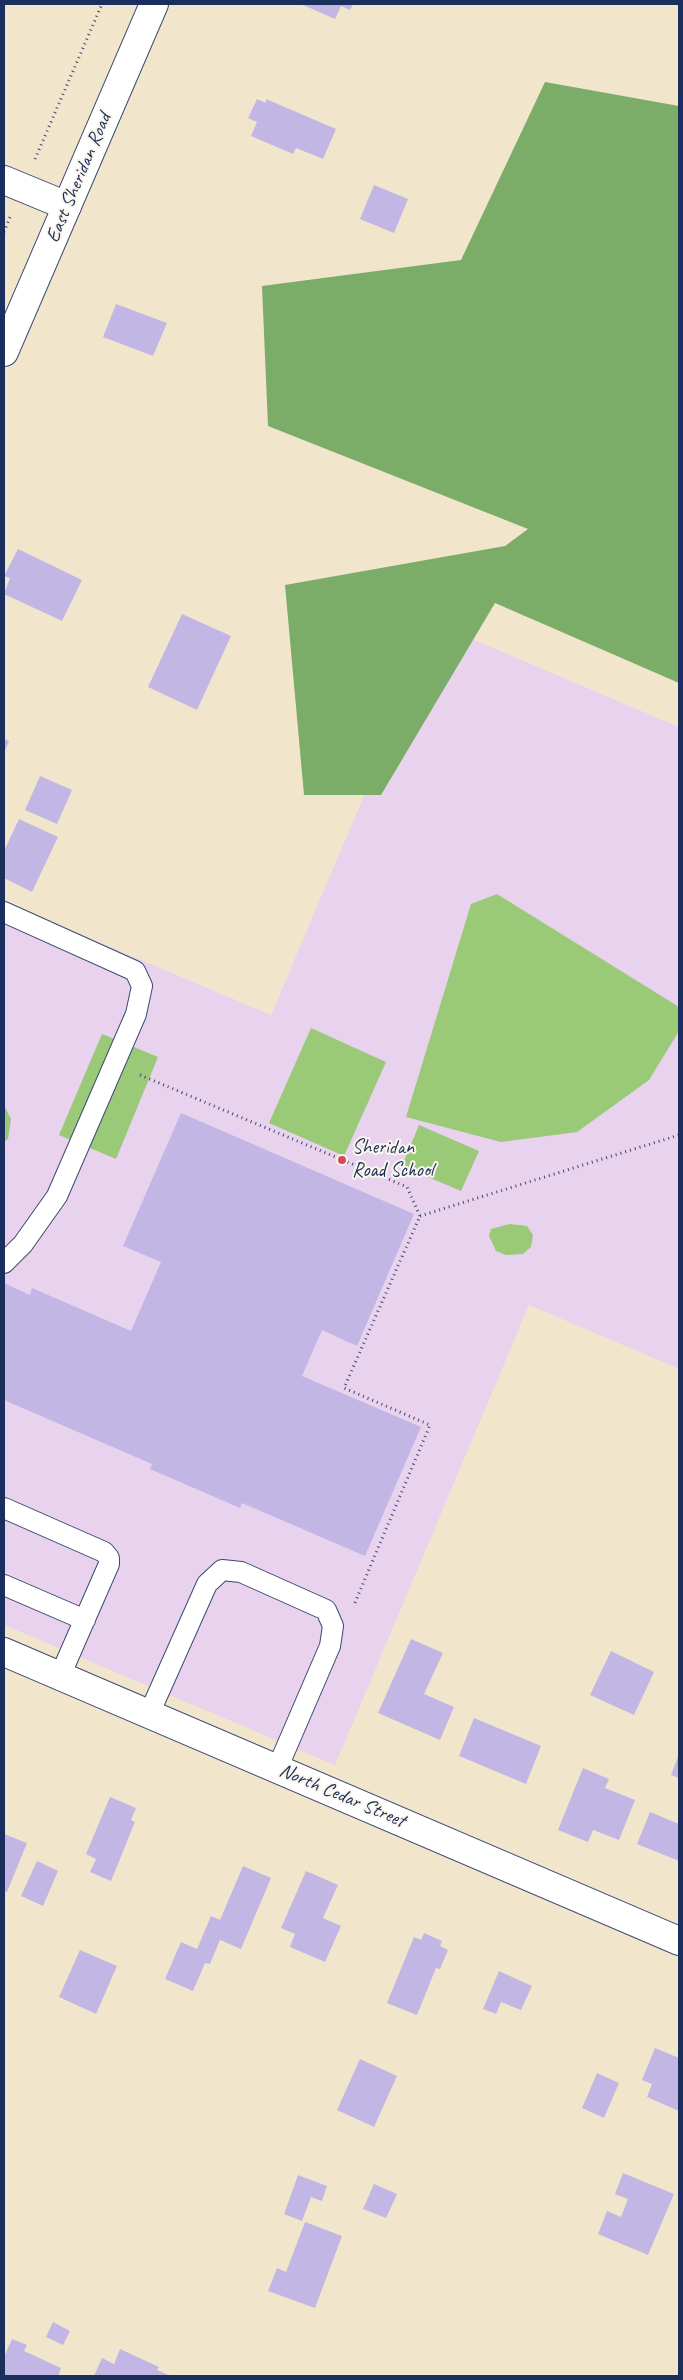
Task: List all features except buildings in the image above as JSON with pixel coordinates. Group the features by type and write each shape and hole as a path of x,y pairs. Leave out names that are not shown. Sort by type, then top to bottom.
{"street":[{"name":"East Sheridan Road","path":"4,352 154,4"},
{"path":"4,180 67,206"},
{"name":"North Cedar Street","path":"4,1652 679,1941"}],"lane":[{"path":"4,912 135,970 142,986 136,1014 57,1196 23,1244 4,1263"},
{"path":"4,1508 104,1552 109,1558 109,1564 60,1676"},
{"path":"149,1714 207,1584 222,1570 241,1572 326,1610 333,1626 330,1646 277,1769"},
{"path":"4,1585 85,1620"}],"path":[{"path":"34,162 102,4"},
{"path":"4,232 12,212"},
{"path":"114,1064 406,1187 420,1216"},
{"path":"333,1626 354,1604 430,1425 344,1388 420,1216 679,1135"}],"shaded area":[{"name":"Sheridan Road School","path":"437,624 679,727 679,1369 529,1305 335,1765 4,1625 4,902 271,1015"}],"green space":[{"path":"545,82 679,106 679,683 495,603 381,795 304,795 285,585 505,546 528,529 268,426 262,286 461,260"},
{"path":"497,894 679,1007 679,1031 649,1080 577,1132 501,1142 406,1117 471,904"},
{"path":"311,1028 386,1062 344,1156 269,1123"},
{"path":"102,1034 158,1057 116,1159 59,1135"},
{"path":"4,1105 11,1119 8,1139 4,1142"},
{"path":"419,1125 479,1151 461,1191 402,1166"},
{"path":"510,1224 527,1226 533,1235 531,1247 523,1254 506,1255 496,1251 489,1236 491,1229"}],"place":[{"name":"Sheridan Road School","path":"342,1160"}]}
